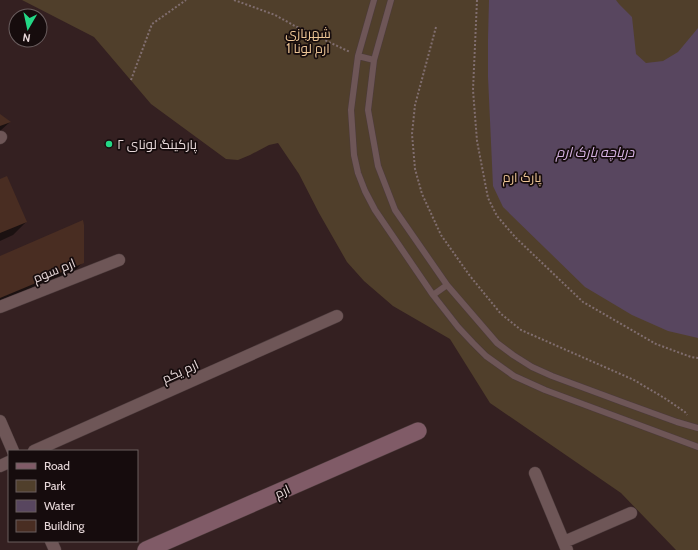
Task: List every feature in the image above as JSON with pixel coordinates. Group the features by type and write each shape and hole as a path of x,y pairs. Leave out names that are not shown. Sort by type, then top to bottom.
{"street":[{"name":"ارم سوم","path":"0,307 119,260"},
{"name":"ارم یکم","path":"36,450 337,316"},
{"path":"0,421 13,450"},
{"name":"ارم","path":"146,550 418,431"},
{"path":"535,473 566,546 631,513"}],"lane":[{"path":"374,0 358,56 351,110 354,155 358,173 375,210 434,295 458,327 473,343 486,356 514,376 545,390 698,447"},
{"path":"391,0 374,60 368,110 378,166 395,210 447,286 497,343 532,367 615,400 696,427"},
{"path":"358,56 374,60"},
{"path":"434,295 447,286"}],"path":[{"path":"131,80 152,24 186,0"},
{"path":"234,0 275,15 294,26 358,56"},
{"path":"477,0 473,90 477,141 488,198 497,216 516,238 583,302 656,344 691,357 698,358"},
{"path":"436,27 415,105 412,134 415,169 422,194 441,235 470,276 501,314 521,330 634,380 685,412 696,427"}],"green space":[{"name":"پارک ارم","path":"22,0 698,0 698,550 676,550 621,493 490,403 450,339 393,306 364,281 347,262 299,174 278,143 269,145 238,160 226,159 151,104 94,37 48,13 48,8 38,8"}],"water":[{"name":"دریاچه پارک ارم","path":"489,0 616,0 632,17 636,54 646,63 663,61 678,52 698,28 698,338 668,331 632,315 585,287 503,207 493,186 488,77"}],"building":[{"path":"0,114 11,122 0,126"},
{"path":"7,176 27,222 0,233 0,179"},
{"path":"83,220 84,263 0,298 0,256"}],"place":[{"name":"پارکینگ لونای ۲","path":"109,144"}],"park label":[{"name":"شهربازی ارم لونا 1","path":"308,40"}]}
